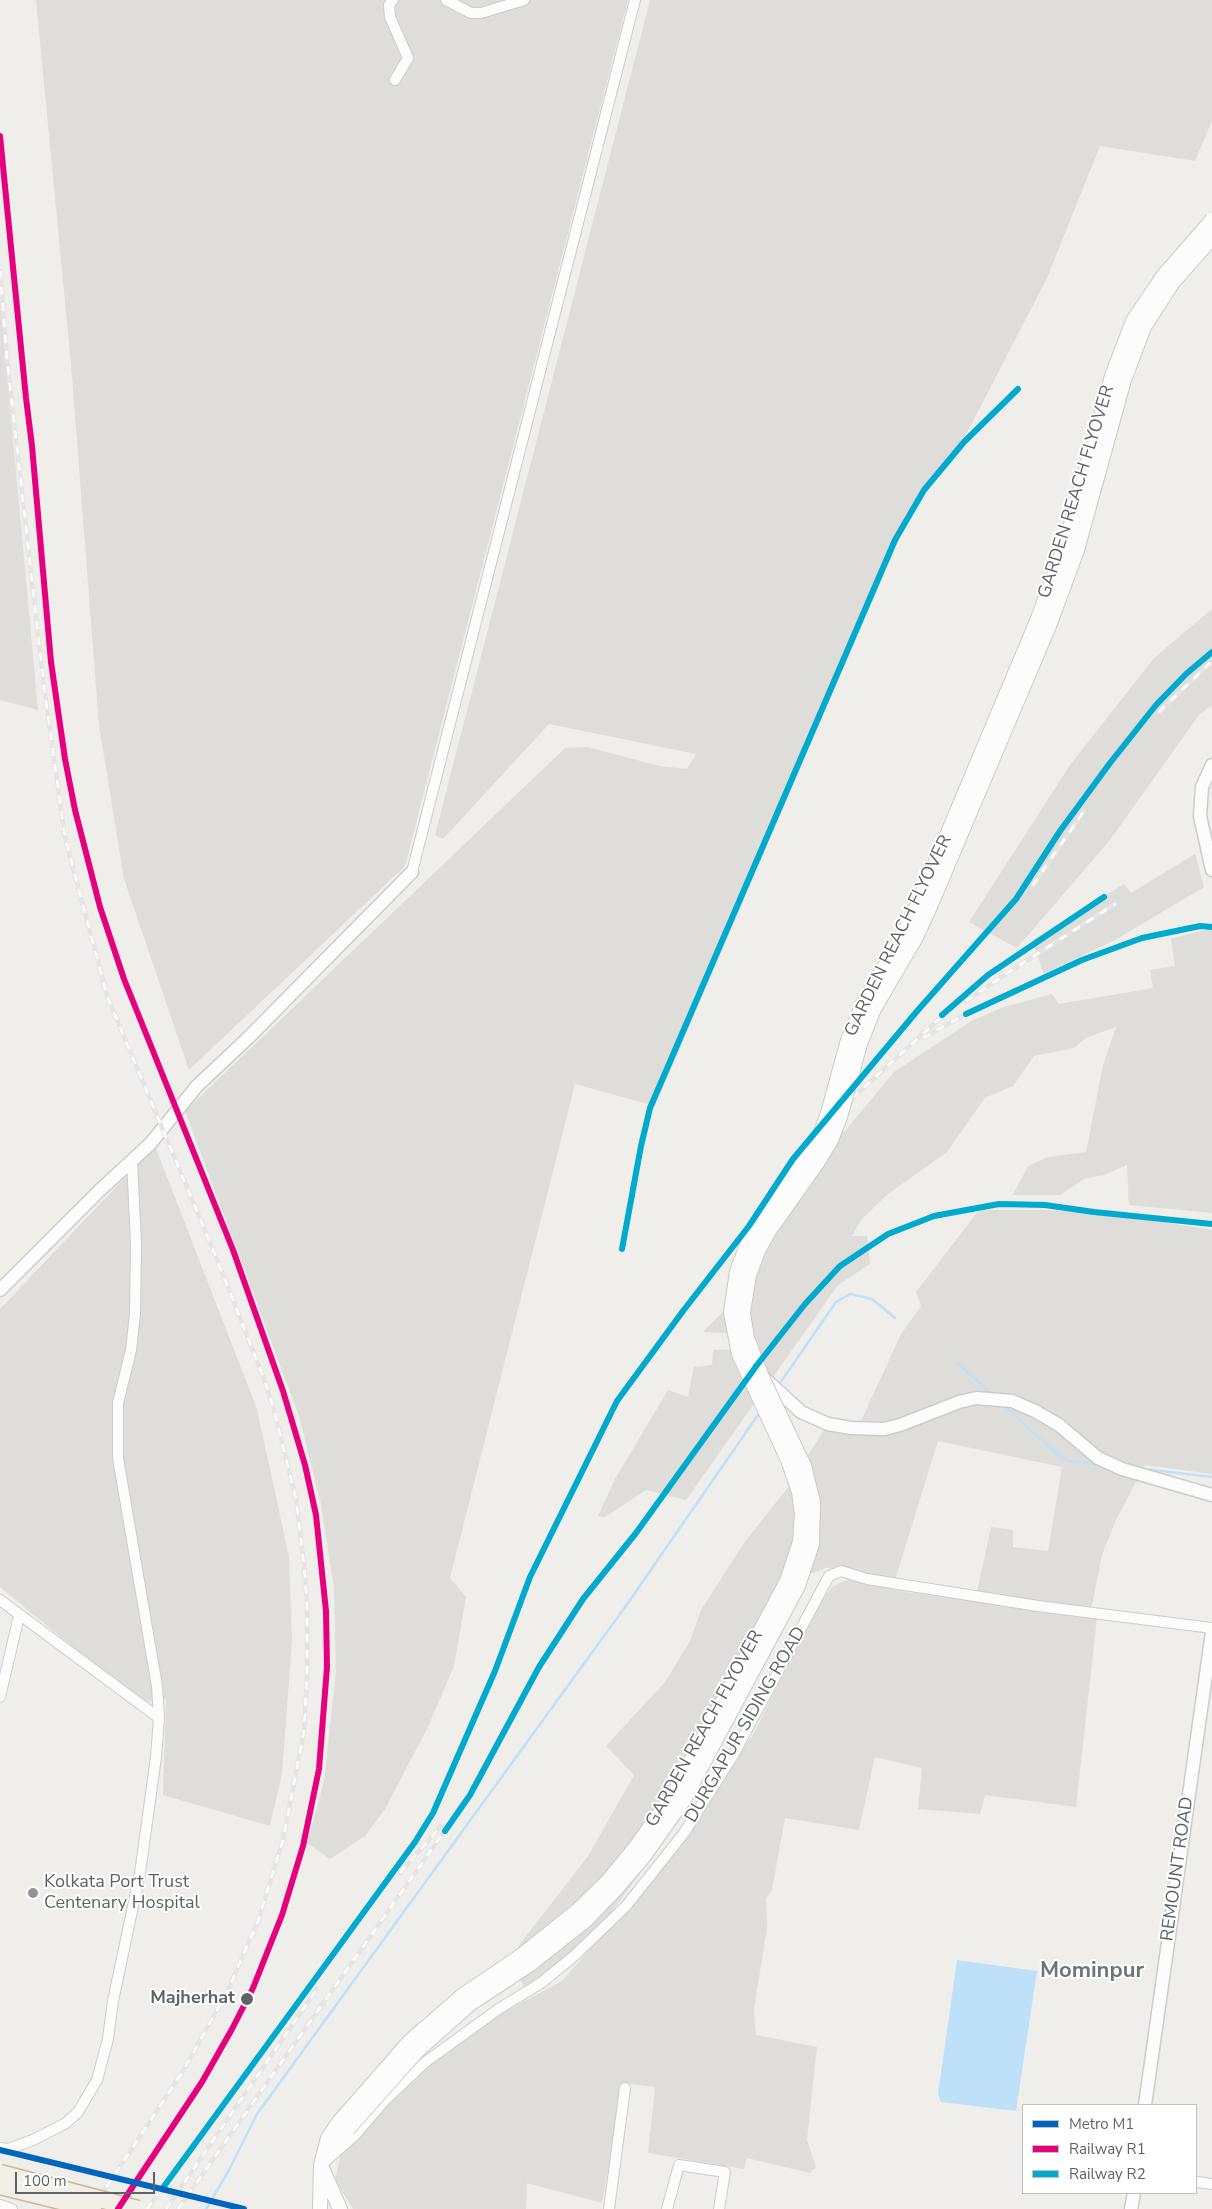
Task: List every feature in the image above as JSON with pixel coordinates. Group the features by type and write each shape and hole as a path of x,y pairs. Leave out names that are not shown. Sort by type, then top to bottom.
{"highway":[{"path":"0,2173 138,2209"},
{"path":"0,2186 93,2209"}],"main road":[{"name":"GARDEN REACH FLYOVER","path":"343,2125 410,2041 463,1995 522,1955 570,1917 608,1881 635,1848 673,1795 787,1581 800,1542 802,1514 799,1492 788,1460 739,1354 731,1313 737,1271 759,1224 807,1157 820,1135 848,1040 863,1004 904,933 918,904 1038,621 1065,546 1112,376 1133,321 1164,275 1212,220"},
{"name":"GARDEN REACH FLYOVER","path":"322,2158 328,2138 418,2050 470,2004 529,1965 586,1920 644,1856 683,1801 798,1586 812,1544 814,1514 808,1478 750,1350 744,1319 746,1287 753,1262 769,1231 831,1140 840,1117 860,1044 874,1010 915,939 929,910 1049,626 1077,550 1124,380 1144,327 1174,282 1212,238"},
{"path":"320,2209 322,2158"},
{"path":"322,2158 340,2209"}],"street":[{"path":"392,0 390,16 408,58 395,80"},
{"path":"446,0 471,13 481,13 524,0"},
{"path":"0,1290 100,1190 150,1144 197,1086 248,1038 412,872 635,0"},
{"path":"1212,764 1202,787 1200,816 1212,870"},
{"path":"0,2148 9,2149 35,2139 66,2123 78,2112 97,2080 108,2039 113,2001 140,1872 156,1757 157,1686 118,1458 118,1403 131,1350 135,1314 135,1215 132,1161"},
{"path":"760,1375 801,1412 828,1424 851,1428 884,1429 909,1422 959,1402 976,1398 1012,1401 1035,1411 1059,1426 1098,1458 1122,1469 1211,1495"},
{"name":"DURGAPUR SIDING ROAD","path":"322,2158 355,2135 384,2101 424,2063 500,2008 541,1983 573,1958 626,1906 684,1833 735,1752 828,1576 842,1571 867,1579 1038,1606 1212,1628"},
{"path":"0,1600 158,1718"},
{"path":"0,1697 19,1616"},
{"name":"REMOUNT ROAD","path":"1145,2104 1212,1632"},
{"path":"609,2209 625,2088"},
{"path":"667,2209 679,2165 725,2172 719,2209"},
{"path":"1198,2182 1212,2184"},
{"path":"1131,2209 1134,2194"},
{"path":"0,2205 12,2209"}],"shaded area":[{"path":"36,0 628,0 405,866 189,1070 124,879 99,725 71,364"},
{"path":"650,0 1212,0 1212,121 1195,161 1100,146 1047,278 968,431 911,512 655,1106 575,1084 450,1578 466,1597 454,1666 428,1727 385,1809 365,1836 330,1859 307,1843 324,1781 336,1672 334,1588 321,1504 299,1416 185,1111 565,748 587,747 660,766 687,769 696,754 549,724 443,839 435,835"},
{"path":"0,298 38,710 0,700"},
{"path":"1212,609 1212,705 1199,715 1110,840 1017,948 969,922 1070,765 1154,658"},
{"path":"1195,854 1204,887 1117,939 1044,974 1032,940 1124,884 1131,893"},
{"path":"1212,928 1212,1213 1129,1205 1127,1165 1104,1175 1084,1179 1060,1195 1013,1195 1028,1166 1048,1157 1086,1152 1103,1065 1116,1027 1086,1038 1074,1048 1034,1056 1013,1086 985,1098 947,1152 888,1194 862,1219 852,1236 867,1236 870,1264 838,1285 686,1500 646,1490 605,1517 598,1516 615,1479 668,1390 688,1397 694,1367 712,1365 713,1350 741,1349 744,1334 703,1332 755,1279 757,1227 835,1126 844,1132 894,1072 973,1020 1004,1007 1052,994 1059,1004 1153,988 1150,970 1175,966 1171,939"},
{"path":"155,1146 257,1409 289,1557 292,1641 282,1773 270,1826 163,1795 166,1699 141,1703 0,1587 0,1309"},
{"path":"979,1210 1107,1213 1212,1230 1212,1474 1145,1465 1116,1520 1102,1555 1091,1610 977,1592 991,1527 1013,1530 1013,1547 1048,1551 1062,1467 938,1441 895,1580 841,1567 826,1568 805,1576 721,1741 661,1845 608,1917 568,1955 524,1988 513,1962 520,1944 588,1856 634,1775 606,1746 665,1682 690,1641 701,1610 744,1543 789,1486 825,1428 861,1421 901,1334 921,1306 916,1292"},
{"path":"848,1579 906,1592 1097,1618 1076,1807 985,1795 980,1814 918,1809 922,1768 875,1757 859,1830 785,1818 772,1890 766,1898 767,1928 754,2009 756,2035 817,2047 807,2140 816,2167 810,2173 747,2158 744,2169 648,2153 655,2087 624,2083 602,2203 527,2183 526,2209 353,2209 335,2180 341,2153 411,2074 453,2039 562,1981 615,1920 753,1735 816,1608 832,1587"}],"water":[{"path":"957,1960 1037,1971 1016,2111 941,2102 938,2094"}],"waterway":[{"path":"778,1386 836,1302 850,1294 872,1299 895,1318"},
{"path":"957,1363 992,1394"},
{"path":"1003,1405 1058,1455 1068,1461 1099,1464"},
{"path":"206,2209 228,2172 257,2114 628,1603 760,1412"},
{"path":"1144,1469 1212,1477"}],"railway":[{"path":"0,136 32,446 51,662 65,759 75,810 100,907 124,979 233,1250 283,1391 305,1465 316,1515 326,1611 327,1667 319,1769 303,1846 282,1915 253,1988 232,2029 202,2082 125,2200"},
{"path":"0,271 7,359 44,687 65,837 107,996 214,1252 273,1406 296,1499 307,1602 307,1675 304,1731 283,1840 258,1921 228,1990 183,2071 102,2194"},
{"path":"622,1249 650,1108 895,540 924,490 964,442 1018,389"},
{"path":"147,2209 415,1842 433,1813 495,1671 530,1577 617,1401 683,1311 749,1226 793,1159 918,1010 1016,899 1060,831 1156,705 1186,674 1212,652"},
{"path":"1159,712 1210,663"},
{"path":"1033,885 1084,811"},
{"path":"852,1098 988,975 1104,897"},
{"path":"966,1001 1115,904"},
{"path":"923,1038 966,1014 1082,960 1142,938 1200,926 1212,927"},
{"path":"178,2209 470,1795 539,1667 583,1599 636,1533 757,1365 805,1304 840,1266 888,1234 934,1216 999,1204 1045,1205 1212,1224"},
{"path":"400,1873 441,1826"},
{"path":"166,2209 317,1989"}],"metro line":[{"name":"M1","path":"0,2150 244,2209"}],"rail line":[{"name":"R1","path":"0,136 32,446 51,662 65,759 75,810 100,907 124,979 233,1250 283,1391 305,1465 316,1515 326,1611 327,1667 319,1769 303,1846 282,1915 253,1988 232,2029 202,2082 118,2209"},
{"name":"R2","path":"622,1249 650,1108 895,540 924,490 964,442 1018,389"},
{"name":"R2","path":"162,2189 415,1842 433,1813 495,1671 530,1577 617,1401 683,1311 749,1226 793,1159 918,1010 1016,899 1060,831 1156,705 1186,674 1212,652"},
{"name":"R2","path":"942,1015 988,975 1104,897"},
{"name":"R2","path":"966,1014 1082,960 1142,938 1200,926 1212,927"},
{"name":"R2","path":"445,1831 470,1795 539,1667 583,1599 636,1533 757,1365 805,1304 840,1266 888,1234 934,1216 999,1204 1045,1205 1212,1224"}],"place":[{"name":"Kolkata Port Trust Centenary Hospital","path":"33,1893"},
{"name":"Majherhat","path":"247,1999"}],"district":[{"name":"Mominpur","path":"1092,1972"}]}
